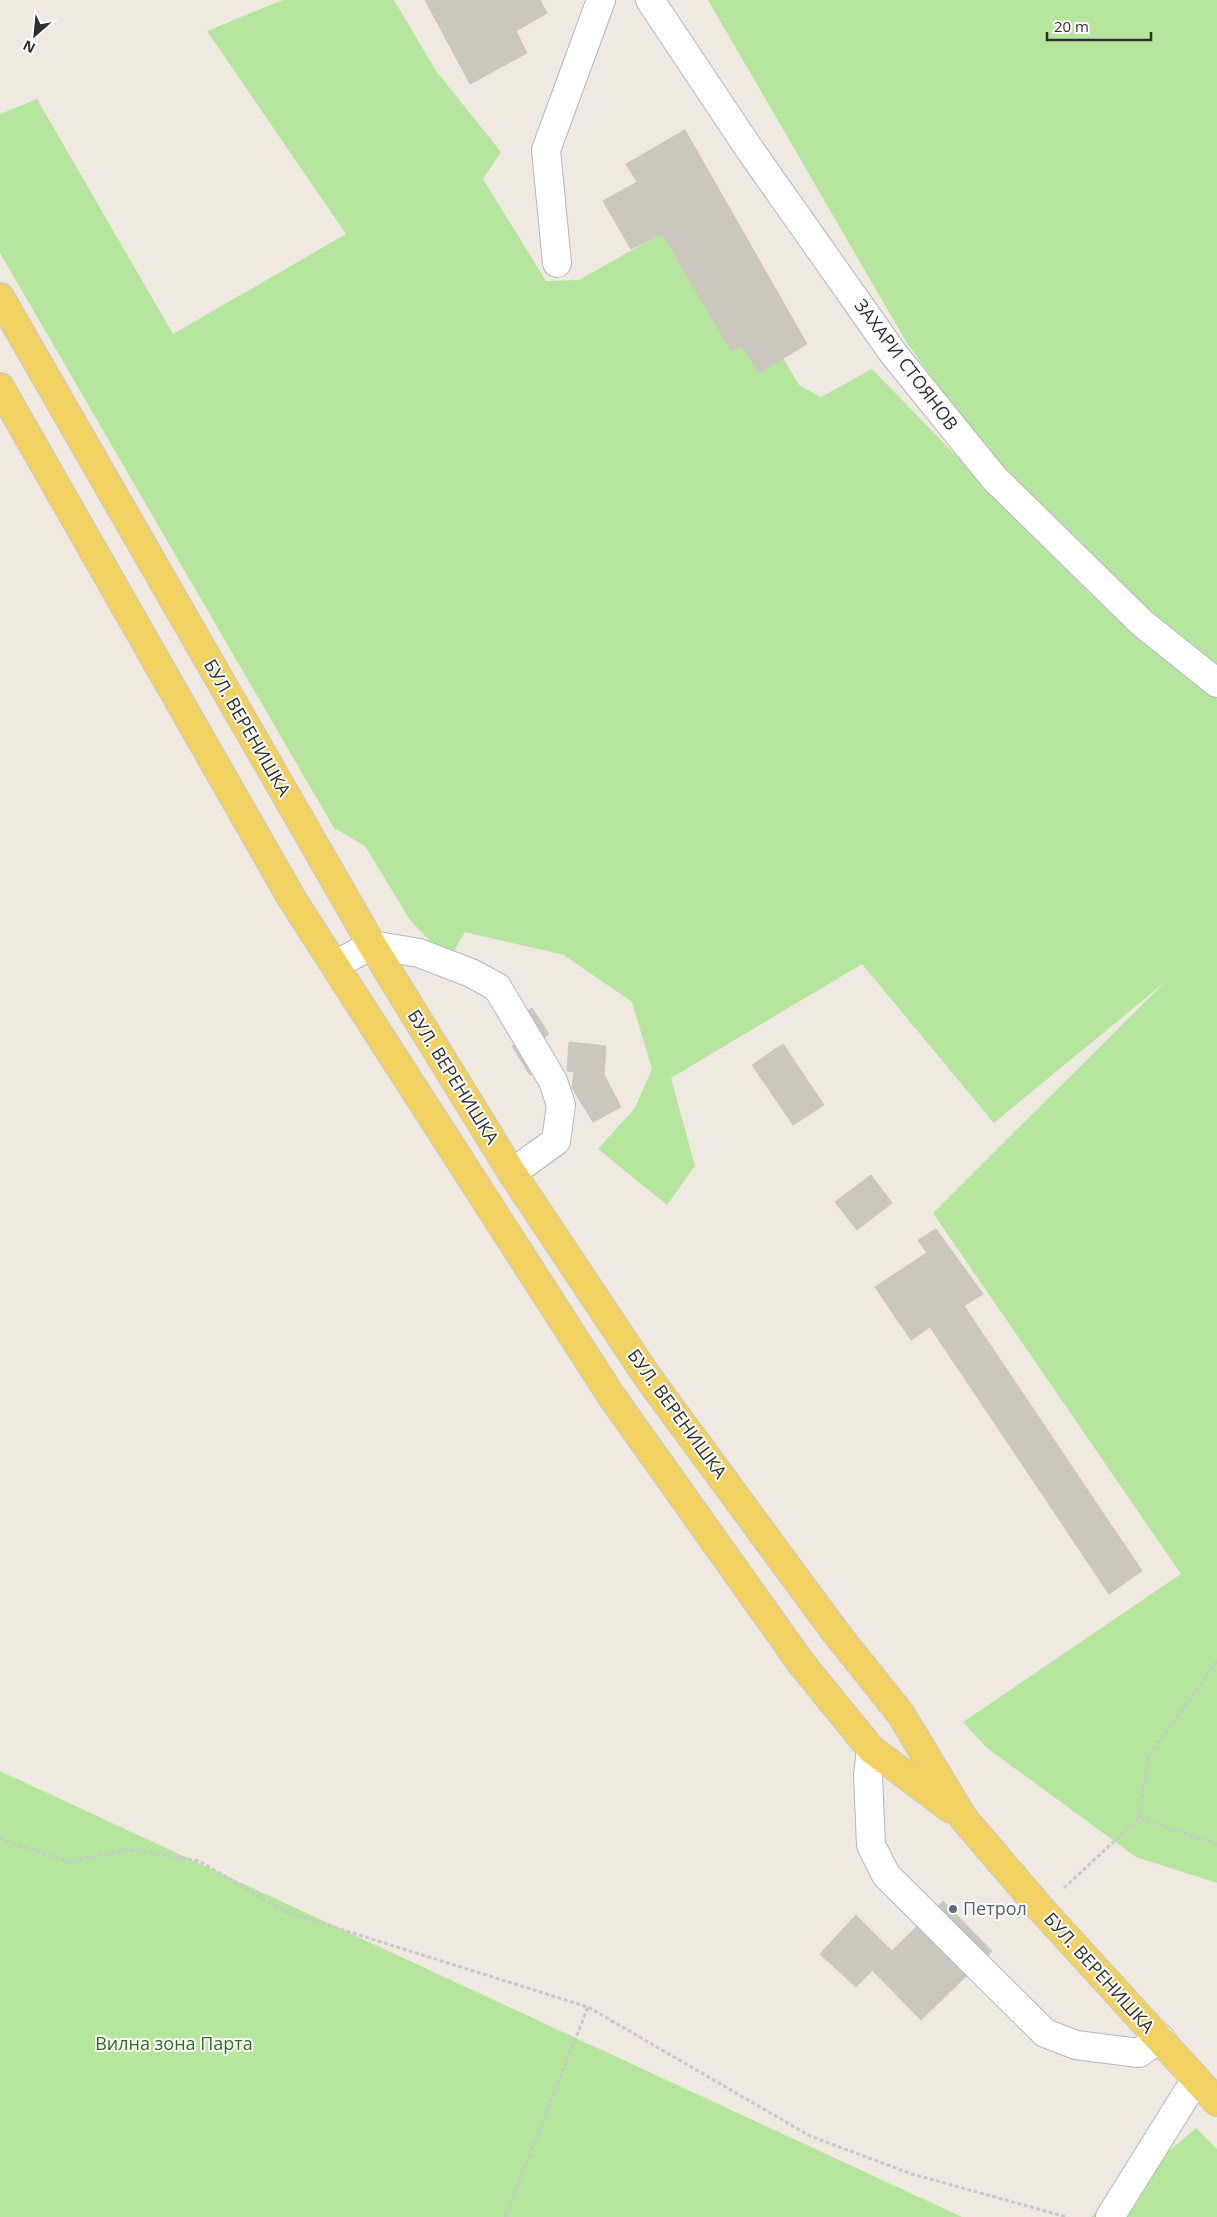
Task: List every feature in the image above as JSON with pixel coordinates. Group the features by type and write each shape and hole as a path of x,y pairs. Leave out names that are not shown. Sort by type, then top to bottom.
{"main road":[{"name":"БУЛ. ВЕРЕНИШКА","path":"0,297 372,945 512,1173 647,1376 836,1633 900,1713 964,1819 1042,1909 1217,2102"},
{"name":"БУЛ. ВЕРЕНИШКА","path":"0,387 292,899 612,1397 801,1663 871,1749 964,1819"},
{"path":"612,1397 647,1376"}],"street":[{"path":"557,263 546,150 601,0"},
{"name":"ЗАХАРИ СТОЯНОВ","path":"650,0 750,150 893,353 994,478 1142,623 1217,682"},
{"path":"334,966 372,945 419,953 471,973 498,987 553,1081 561,1105 556,1141 512,1173"},
{"path":"871,1749 868,1776 871,1845 886,1875 1045,2033 1076,2045 1139,2053 1160,2038"},
{"path":"1110,2217 1196,2079"}],"path":[{"path":"1042,1909 1139,1818 1148,1757 1217,1661"},
{"path":"1139,1818 1217,1844"},
{"path":"0,1837 8,1842 71,1862 126,1849 199,1861 286,1912 588,2007 810,2136 912,2174 1066,2217"},
{"path":"505,2217 588,2007"}],"green space":[{"path":"283,0 394,0 436,71 501,152 483,179 546,281 579,280 662,233 742,345 759,372 783,358 799,385 821,397 872,369 1092,596 907,343 708,0 1217,0 1217,1883 1136,1857 987,1748 963,1722 1181,1574 933,1213 1165,982 994,1123 862,964 671,1078 695,1166 667,1205 598,1149 635,1108 652,1069 632,1002 564,955 465,932 454,951 432,943 410,920 365,846 334,828 0,253 0,114 37,99 173,334 346,234 207,31"},
{"name":"Вилна зона Парта","path":"0,1771 962,2217 0,2217"},
{"path":"1196,2128 1217,2149 1217,2217 1091,2217"}],"building":[{"path":"425,0 540,0 547,13 516,31 527,53 470,84"},
{"path":"685,130 807,344 759,373 742,345 731,351 662,233 631,249 603,201 637,182 626,164"},
{"path":"532,1008 549,1034 542,1039 555,1061 530,1075 512,1046 519,1041 507,1023"},
{"path":"569,1042 606,1046 604,1075 567,1071"},
{"path":"783,1044 824,1105 793,1125 752,1065"},
{"path":"574,1072 604,1075 621,1107 593,1122 572,1088"},
{"path":"871,1175 892,1203 857,1230 835,1202"},
{"path":"936,1229 983,1294 964,1306 918,1240"},
{"path":"928,1252 1142,1571 1109,1594 930,1327 911,1340 875,1287"},
{"path":"943,1901 992,1951 921,2020 872,1970"},
{"path":"856,1915 892,1951 856,1987 820,1954"}],"place":[{"name":"Петрол","path":"953,1909"}]}
